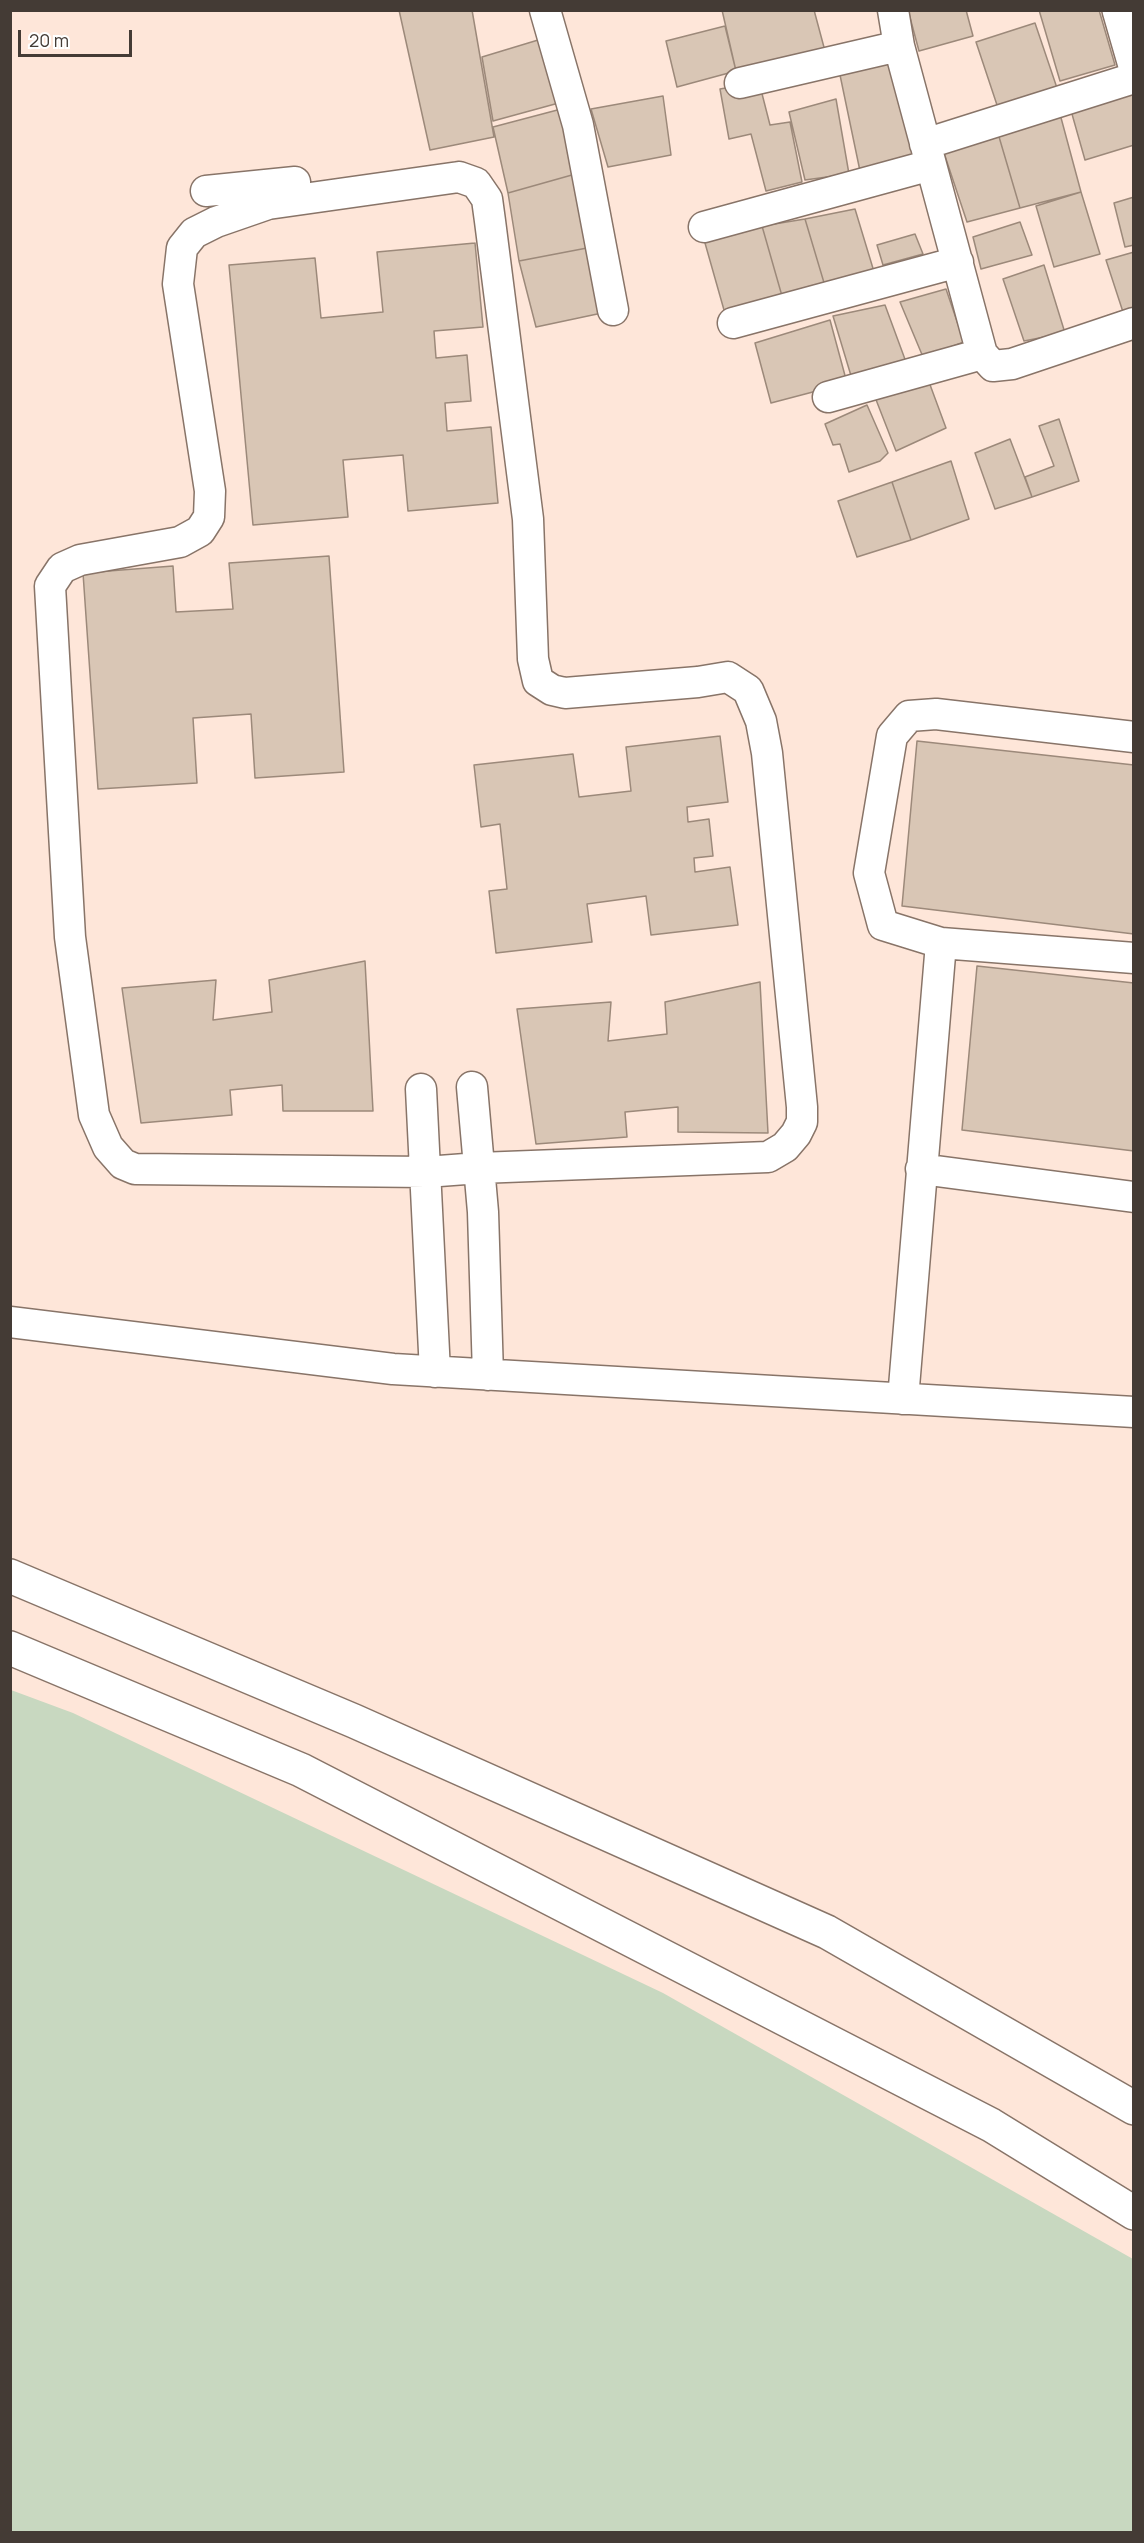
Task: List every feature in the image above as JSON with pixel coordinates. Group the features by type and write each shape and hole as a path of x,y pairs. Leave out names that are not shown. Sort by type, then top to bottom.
{"street":[{"path":"545,10 578,125 613,310"},
{"path":"892,10 899,46 982,354 993,366 1012,364 1134,323"},
{"path":"1119,10 1134,62"},
{"path":"740,83 899,46"},
{"path":"704,227 928,154 1134,78"},
{"path":"206,191 304,189 459,177 476,183 487,199 528,519 533,659 538,681 552,690 565,693 698,682 728,677 748,690 760,721 767,753 802,1107 802,1122 796,1134 785,1147 768,1157 426,1172 135,1169 123,1164 108,1147 94,1115 70,937 50,586 62,568 80,560 180,542 200,531 209,517 210,491 178,284 182,248 194,233 216,222 304,189 447,165"},
{"path":"733,322 958,262"},
{"path":"828,398 982,354"},
{"path":"1134,737 936,714 909,716 892,736 869,873 883,925 942,943 1134,958"},
{"path":"903,1399 942,943"},
{"path":"472,1087 483,1212 488,1375"},
{"path":"421,1089 435,1372"},
{"path":"921,1169 1134,1197"},
{"path":"10,1323 393,1369 1134,1412"},
{"path":"10,1576 354,1721 827,1932 1134,2108"},
{"path":"10,1648 301,1770 991,2125 1134,2213"}],"green space":[{"path":"11,1690 73,1713 663,1993 1133,2259 1133,2532 11,2532"}],"building":[{"path":"399,10 472,10 494,137 430,150"},
{"path":"722,10 814,10 825,51 736,71"},
{"path":"908,10 966,10 973,36 919,51"},
{"path":"1039,10 1099,10 1115,65 1060,81"},
{"path":"1035,23 1057,88 998,108 976,42"},
{"path":"725,26 736,71 677,87 666,41"},
{"path":"548,37 566,101 493,121 482,57"},
{"path":"893,59 916,154 860,171 840,75"},
{"path":"759,82 770,125 790,122 802,182 766,191 751,134 729,139 720,89"},
{"path":"1134,87 1134,145 1085,160 1070,107"},
{"path":"663,96 671,155 608,167 591,109"},
{"path":"836,99 849,174 805,180 789,112"},
{"path":"565,108 579,173 508,193 493,127"},
{"path":"1060,114 1081,192 1020,208 997,130"},
{"path":"997,130 1020,208 967,222 941,144"},
{"path":"579,173 587,248 519,261 508,193"},
{"path":"1081,192 1100,254 1054,267 1036,206"},
{"path":"1134,197 1134,245 1125,247 1114,203"},
{"path":"855,209 875,275 825,286 805,219"},
{"path":"805,219 825,286 782,296 762,226"},
{"path":"1020,222 1032,255 981,269 973,237"},
{"path":"762,226 782,296 724,310 703,236"},
{"path":"915,234 923,254 883,265 877,245"},
{"path":"475,243 483,327 434,331 436,358 467,355 471,401 445,403 447,431 491,427 498,503 408,511 403,455 343,460 348,517 253,525 229,265 315,258 321,318 383,312 377,252"},
{"path":"587,248 602,313 536,327 519,261"},
{"path":"1134,252 1134,309 1123,312 1106,260"},
{"path":"1044,265 1065,333 1024,341 1003,279"},
{"path":"946,289 964,342 923,357 900,302"},
{"path":"885,305 906,362 852,379 833,316"},
{"path":"830,320 847,383 771,403 755,343"},
{"path":"929,382 946,428 896,451 873,392"},
{"path":"867,405 888,453 880,461 849,472 840,444 833,445 825,424"},
{"path":"1059,419 1079,481 1032,497 1025,477 1054,466 1039,426"},
{"path":"1010,439 1032,497 995,509 975,453"},
{"path":"951,461 969,519 911,540 892,482"},
{"path":"892,482 911,540 857,557 838,501"},
{"path":"329,556 344,772 255,778 251,714 193,718 197,783 98,789 83,573 173,566 176,612 233,609 229,563"},
{"path":"720,736 728,802 687,807 688,822 709,819 713,856 694,858 695,872 730,867 738,925 651,935 646,896 587,904 592,942 496,953 489,891 507,889 500,824 481,827 474,765 573,754 579,797 631,791 626,747"},
{"path":"917,741 1134,765 1134,934 902,906"},
{"path":"365,961 373,1111 283,1111 282,1085 230,1090 232,1115 141,1123 122,988 216,980 213,1020 272,1012 269,980"},
{"path":"977,966 1134,983 1134,1151 962,1130"},
{"path":"760,982 768,1133 678,1132 678,1107 625,1112 627,1137 536,1144 517,1009 611,1002 608,1041 667,1034 665,1002"}]}
